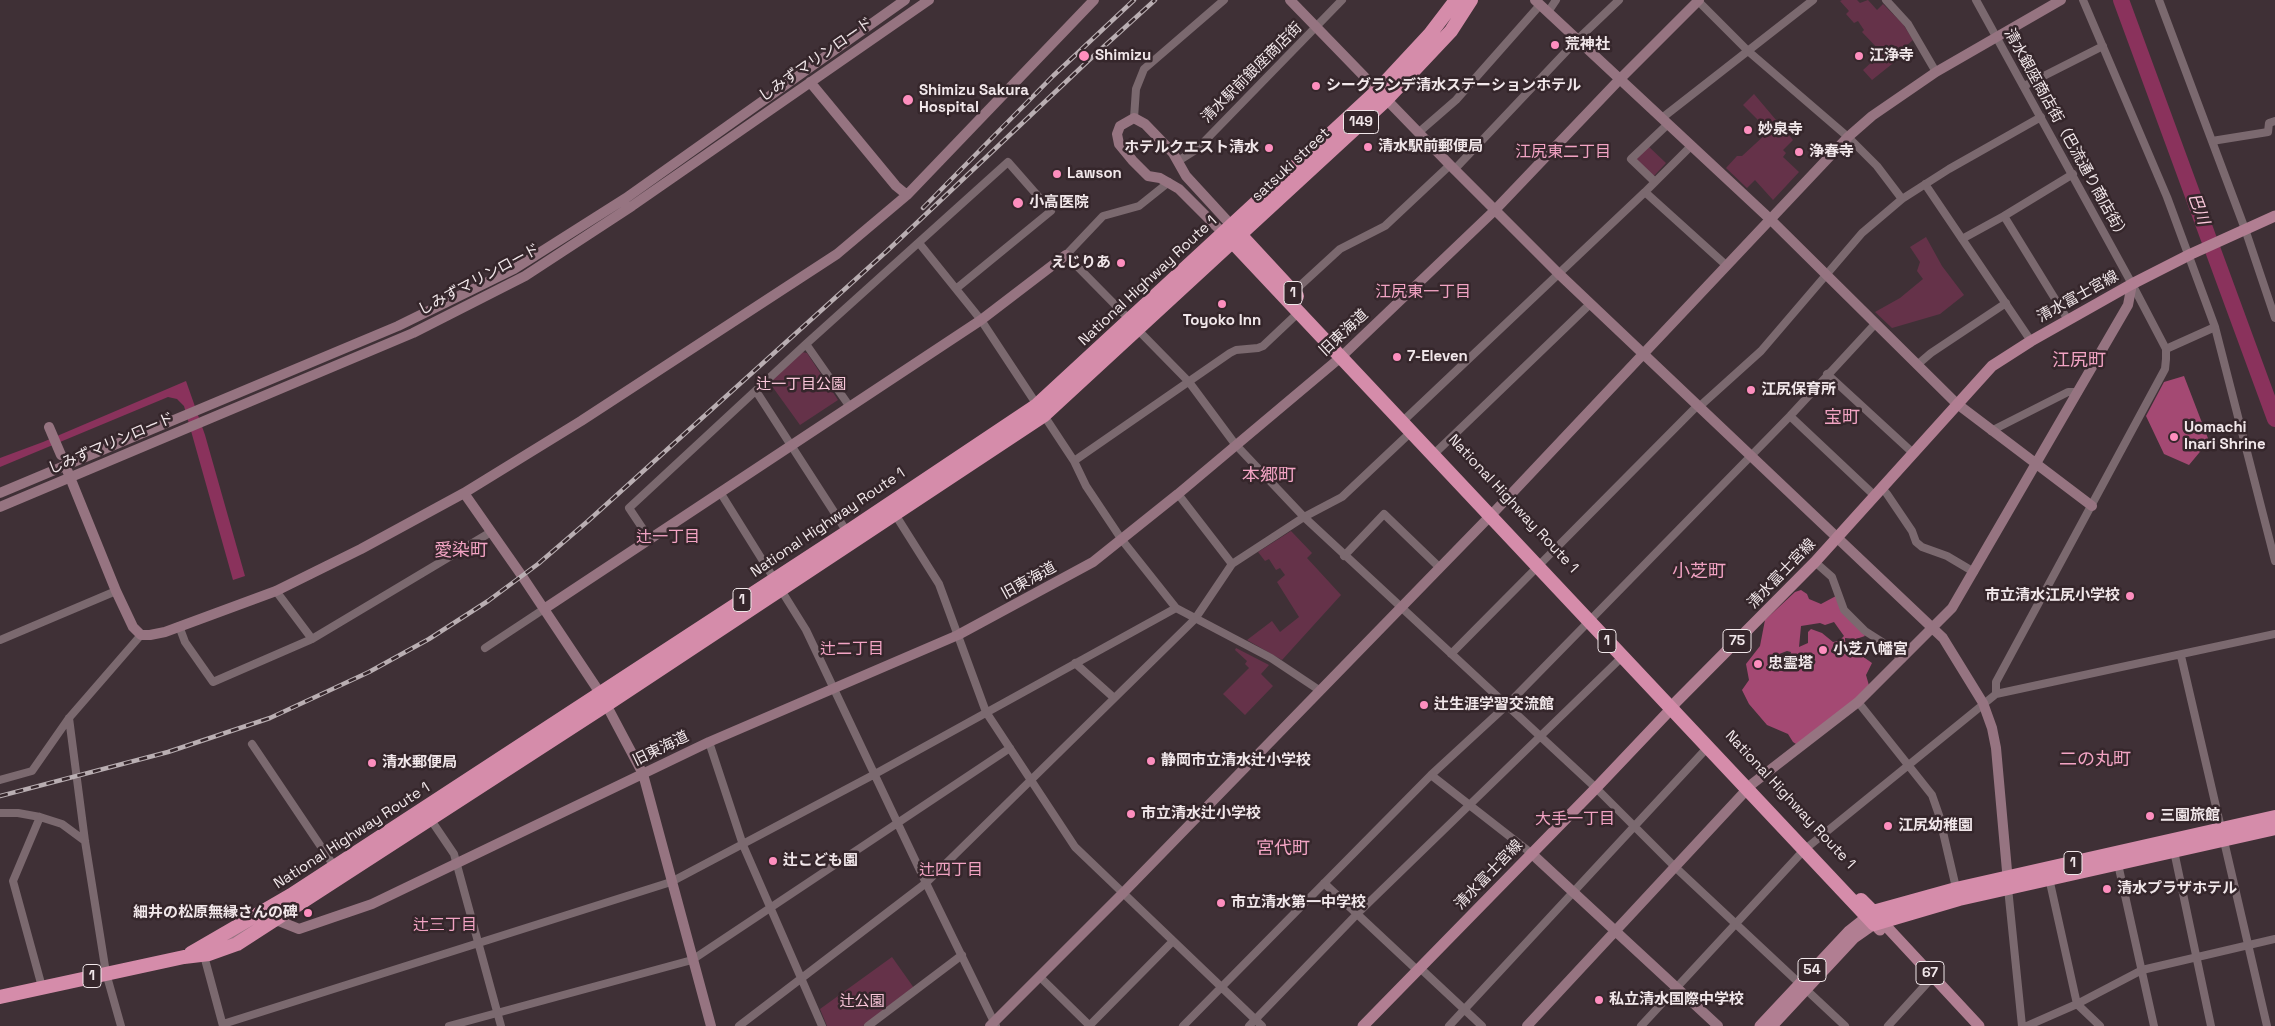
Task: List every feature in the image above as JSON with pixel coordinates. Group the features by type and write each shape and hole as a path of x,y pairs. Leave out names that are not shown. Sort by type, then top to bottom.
{"highway":[{"name":"satsuki street","path":"1381,95 1456,0"},
{"name":"satsuki street","path":"1231,233 1450,31 1471,0"},
{"name":"National Highway Route 1","path":"0,997 237,944 272,921 338,872 1040,410 1134,325 1231,233 1407,423 1873,918"},
{"name":"National Highway Route 1","path":"1289,295 1299,312 1345,354"},
{"name":"National Highway Route 1","path":"778,584 846,532 892,509"},
{"name":"National Highway Route 1","path":"1592,619 1622,657 1673,706 1707,748 1750,787"},
{"name":"1","path":"2008,883 2049,878 2174,851 2275,817"},
{"name":"1","path":"1873,918 1958,894 2223,835 2275,828"},
{"name":"National Highway Route 1","path":"203,951 222,936 338,872"}],"main road":[{"name":"清水富士宮線","path":"1363,1026 1815,562 1956,403 1992,366 2031,341 2132,284 2275,216"},
{"name":"67","path":"1873,918 1969,1026"},
{"name":"67","path":"1873,918 1979,1026"},
{"name":"54","path":"1760,1026 1873,918"},
{"name":"54","path":"1772,1026 1803,986"}],"street":[{"name":"しみずマリンロード","path":"0,493 398,326 514,269 626,198 905,0"},
{"name":"しみずマリンロード","path":"0,507 413,332 525,276 632,206 929,0"},
{"path":"65,465 116,591 133,627 141,635 165,632 276,591 361,549 464,493 581,421 837,254 907,195 1094,0"},
{"path":"1134,118 1136,89 1144,69 1224,0"},
{"path":"1290,0 1452,168 1558,273 1838,536 1943,638 1983,703 1996,748 2022,1026"},
{"name":"清水駅前銀座商店街","path":"1178,160 1197,149 1342,0"},
{"path":"1418,133 1456,100 1541,6 1556,0"},
{"path":"1289,295 1340,249 1385,226 1452,168 1577,40 1619,0"},
{"path":"1698,0 1748,51 1848,137 1877,166 1902,199"},
{"name":"旧東海道","path":"272,921 299,929 310,927 372,904 457,865 709,742 958,635 1078,571 1122,540 1345,354 1495,210 1698,0"},
{"path":"1655,182 1631,159 1665,121 1748,51 1813,0"},
{"path":"1886,0 1908,24 1936,72"},
{"name":"清水銀座商店街（巴流通り商店街）","path":"1976,0 2073,174 2166,349"},
{"path":"720,492 806,630 994,1025 1492,513 1848,137 1872,116 1936,72 2061,0"},
{"path":"2083,0 2167,197 2215,327 2275,561"},
{"path":"2159,0 2275,318"},
{"path":"1541,6 1770,219 1956,403 2092,506"},
{"path":"2024,86 2103,46"},
{"path":"810,82 896,186 907,195"},
{"path":"1451,654 1539,563 1699,406 1761,350 1862,233 1902,199 1925,184 2041,117"},
{"path":"1134,118 1145,124 1178,160 1186,176 1231,233"},
{"path":"1134,118 1124,122 1118,129 1119,144 1148,176 1169,182 1231,233"},
{"path":"2212,141 2268,132 2270,123 2275,121"},
{"path":"739,1026 926,884 1113,697 1195,619 1232,564 1304,517 1342,497 1407,423 1558,273 1645,192 1691,146"},
{"path":"649,538 629,508 806,344 1008,162 1051,211 957,288"},
{"path":"1962,238 2004,216 2073,174"},
{"path":"485,648 982,320 1066,255 1103,216 1139,206 1169,182"},
{"path":"1925,184 2031,341"},
{"path":"1645,192 1727,266"},
{"path":"2004,216 2068,320"},
{"path":"920,243 982,320 1074,461 1086,486 1122,540 1176,608 1271,658 1319,690"},
{"path":"1066,255 1189,382 1235,444 1304,517 1596,788 1675,867 1845,1026"},
{"path":"1527,1026 1750,787 1858,702 1952,608 2128,305 2132,284"},
{"path":"1918,365 1931,353 2006,303"},
{"path":"1436,453 1590,304"},
{"path":"1074,461 1236,350 1263,346 1299,312"},
{"path":"1183,1026 1430,775 1507,705 1592,619 1790,416 1876,323"},
{"path":"1996,694 1996,682 2165,369 2166,349 2215,327"},
{"path":"806,344 850,407"},
{"path":"1827,374 1913,453"},
{"path":"756,391 792,444 846,532"},
{"path":"1990,430 2068,392 2078,392"},
{"path":"1790,416 1878,492 1888,494 1912,531 1916,542 1922,547 1947,556 1974,572"},
{"path":"50,427 60,455"},
{"path":"464,493 603,699 643,774 711,1026"},
{"path":"1178,494 1232,564"},
{"path":"892,509 939,584 986,712 1075,847 1262,1026"},
{"path":"1344,556 1384,514 1439,567"},
{"path":"179,626 185,642 213,682 312,639 491,532"},
{"path":"1815,562 1832,578 1844,610 1864,630 1887,645 1902,659"},
{"path":"0,640 116,591"},
{"path":"276,591 312,639"},
{"path":"203,951 223,1025 671,882 875,774 1176,608"},
{"path":"1641,1026 1807,848 1996,694 2181,656 2275,634"},
{"path":"0,780 32,771 69,718 141,635"},
{"path":"2181,656 2267,1026"},
{"path":"1249,1026 1357,914 1468,804 1622,657"},
{"path":"1075,663 1113,697"},
{"path":"1858,702 1932,795 1958,894"},
{"path":"69,718 85,841 106,973 121,1026"},
{"path":"709,742 743,845 822,1026"},
{"path":"252,744 338,872"},
{"path":"449,1026 497,1011 692,960 1010,748"},
{"path":"1449,1026 1635,828 1707,748"},
{"path":"1430,775 1532,853 1718,1026"},
{"path":"0,812 40,817 62,824 85,841"},
{"path":"427,814 454,854 477,944 502,1026"},
{"path":"40,817 13,881 42,987"},
{"path":"2174,851 2211,1026"},
{"path":"2118,864 2154,1026"},
{"path":"2049,878 2077,1004 2100,1026"},
{"path":"1324,883 1482,1026"},
{"path":"222,936 230,938 258,924 272,921"},
{"path":"2027,1026 2077,1004 2142,970 2275,939"},
{"path":"1040,977 1090,1026 1173,941"},
{"path":"868,1026 962,955"},
{"path":"1888,1026 1929,981"}],"green space":[{"path":"1857,0 1860,3 1868,0 1877,10 1883,4 1903,24 1913,40 1899,52 1902,56 1872,80 1863,70 1882,53 1862,32 1864,30 1858,21 1854,23 1846,14 1849,11 1840,1"},
{"path":"1754,94 1793,140 1783,150 1786,153 1783,157 1799,172 1773,200 1755,180 1747,188 1726,168 1737,156 1742,156 1767,133 1766,128 1743,105"},
{"path":"1647,145 1666,163 1653,177 1634,159"},
{"path":"1926,237 1942,266 1964,295 1940,314 1892,328 1875,312 1900,298 1923,279 1917,271 1920,262 1910,247"},
{"name":"辻一丁目公園","path":"802,352 807,353 838,400 800,425 769,382"},
{"path":"1291,531 1312,553 1307,558 1341,595 1282,660 1247,640 1272,621 1280,632 1299,617 1277,582 1285,575 1280,568 1276,570 1269,559 1265,561 1258,552"},
{"path":"1236,648 1269,665 1261,674 1273,686 1245,715 1223,694 1249,668 1245,664 1247,661 1235,650"},
{"name":"辻公園","path":"892,957 914,988 863,1026 827,1026 820,1009"}],"shaded area":[{"path":"2184,376 2209,441 2189,465 2164,454 2146,416 2164,382"},
{"path":"186,381 205,435 245,576 233,580 184,406 177,399 168,397 0,467 0,458 43,442"},
{"path":"1801,590 1807,594 1809,599 1821,604 1836,596 1865,636 1856,639 1845,638 1845,641 1852,652 1872,663 1866,675 1870,689 1799,746 1793,742 1788,734 1767,725 1749,704 1742,690 1749,680 1746,664 1760,646 1765,620 1795,592","holes":["1834,622 1844,636 1839,641 1833,642 1822,633 1811,629 1808,632 1808,643 1799,647 1801,626 1820,623 1825,625","1787,651 1791,652 1788,666 1784,669 1773,663 1779,654"]}],"waterway":[{"name":"巴川","path":"2121,0 2275,419"}],"railway":[{"path":"923,208 1053,76 1134,0"},
{"path":"0,796 168,752 270,718 369,672 429,639 488,601 538,564 588,521 887,251 1155,0"}],"place":[{"name":"荒神社","path":"1555,45"},
{"name":"Shimizu","path":"1084,56"},
{"name":"江浄寺","path":"1859,56"},
{"name":"シーグランデ清水ステーションホテル","path":"1316,86"},
{"name":"Shimizu Sakura Hospital","path":"908,100"},
{"name":"妙泉寺","path":"1748,130"},
{"name":"清水駅前郵便局","path":"1368,147"},
{"name":"ホテルクエスト清水","path":"1269,148"},
{"name":"浄春寺","path":"1799,152"},
{"name":"Lawson","path":"1057,174"},
{"name":"小高医院","path":"1018,203"},
{"name":"えじりあ","path":"1121,263"},
{"name":"Toyoko Inn","path":"1222,304"},
{"name":"7-Eleven","path":"1397,357"},
{"name":"江尻保育所","path":"1751,390"},
{"name":"Uomachi Inari Shrine","path":"2174,437"},
{"name":"市立清水江尻小学校","path":"2130,596"},
{"name":"小芝八幡宮","path":"1823,650"},
{"name":"忠霊塔","path":"1758,664"},
{"name":"辻生涯学習交流館","path":"1424,705"},
{"name":"静岡市立清水辻小学校","path":"1151,761"},
{"name":"清水郵便局","path":"372,763"},
{"name":"市立清水辻小学校","path":"1131,814"},
{"name":"三園旅館","path":"2150,816"},
{"name":"江尻幼稚園","path":"1888,826"},
{"name":"辻こども園","path":"773,861"},
{"name":"清水プラザホテル","path":"2107,889"},
{"name":"市立清水第一中学校","path":"1221,903"},
{"name":"細井の松原無縁さんの碑","path":"308,913"},
{"name":"私立清水国際中学校","path":"1599,1000"}],"district":[{"name":"江尻東二丁目","path":"1563,153"},
{"name":"江尻東一丁目","path":"1423,293"},
{"name":"江尻町","path":"2079,361"},
{"name":"宝町","path":"1842,418"},
{"name":"本郷町","path":"1269,476"},
{"name":"辻一丁目","path":"668,538"},
{"name":"愛染町","path":"461,551"},
{"name":"小芝町","path":"1699,572"},
{"name":"辻二丁目","path":"852,650"},
{"name":"二の丸町","path":"2095,760"},
{"name":"大手一丁目","path":"1575,820"},
{"name":"宮代町","path":"1283,849"},
{"name":"辻四丁目","path":"951,871"},
{"name":"辻三丁目","path":"445,926"}]}
